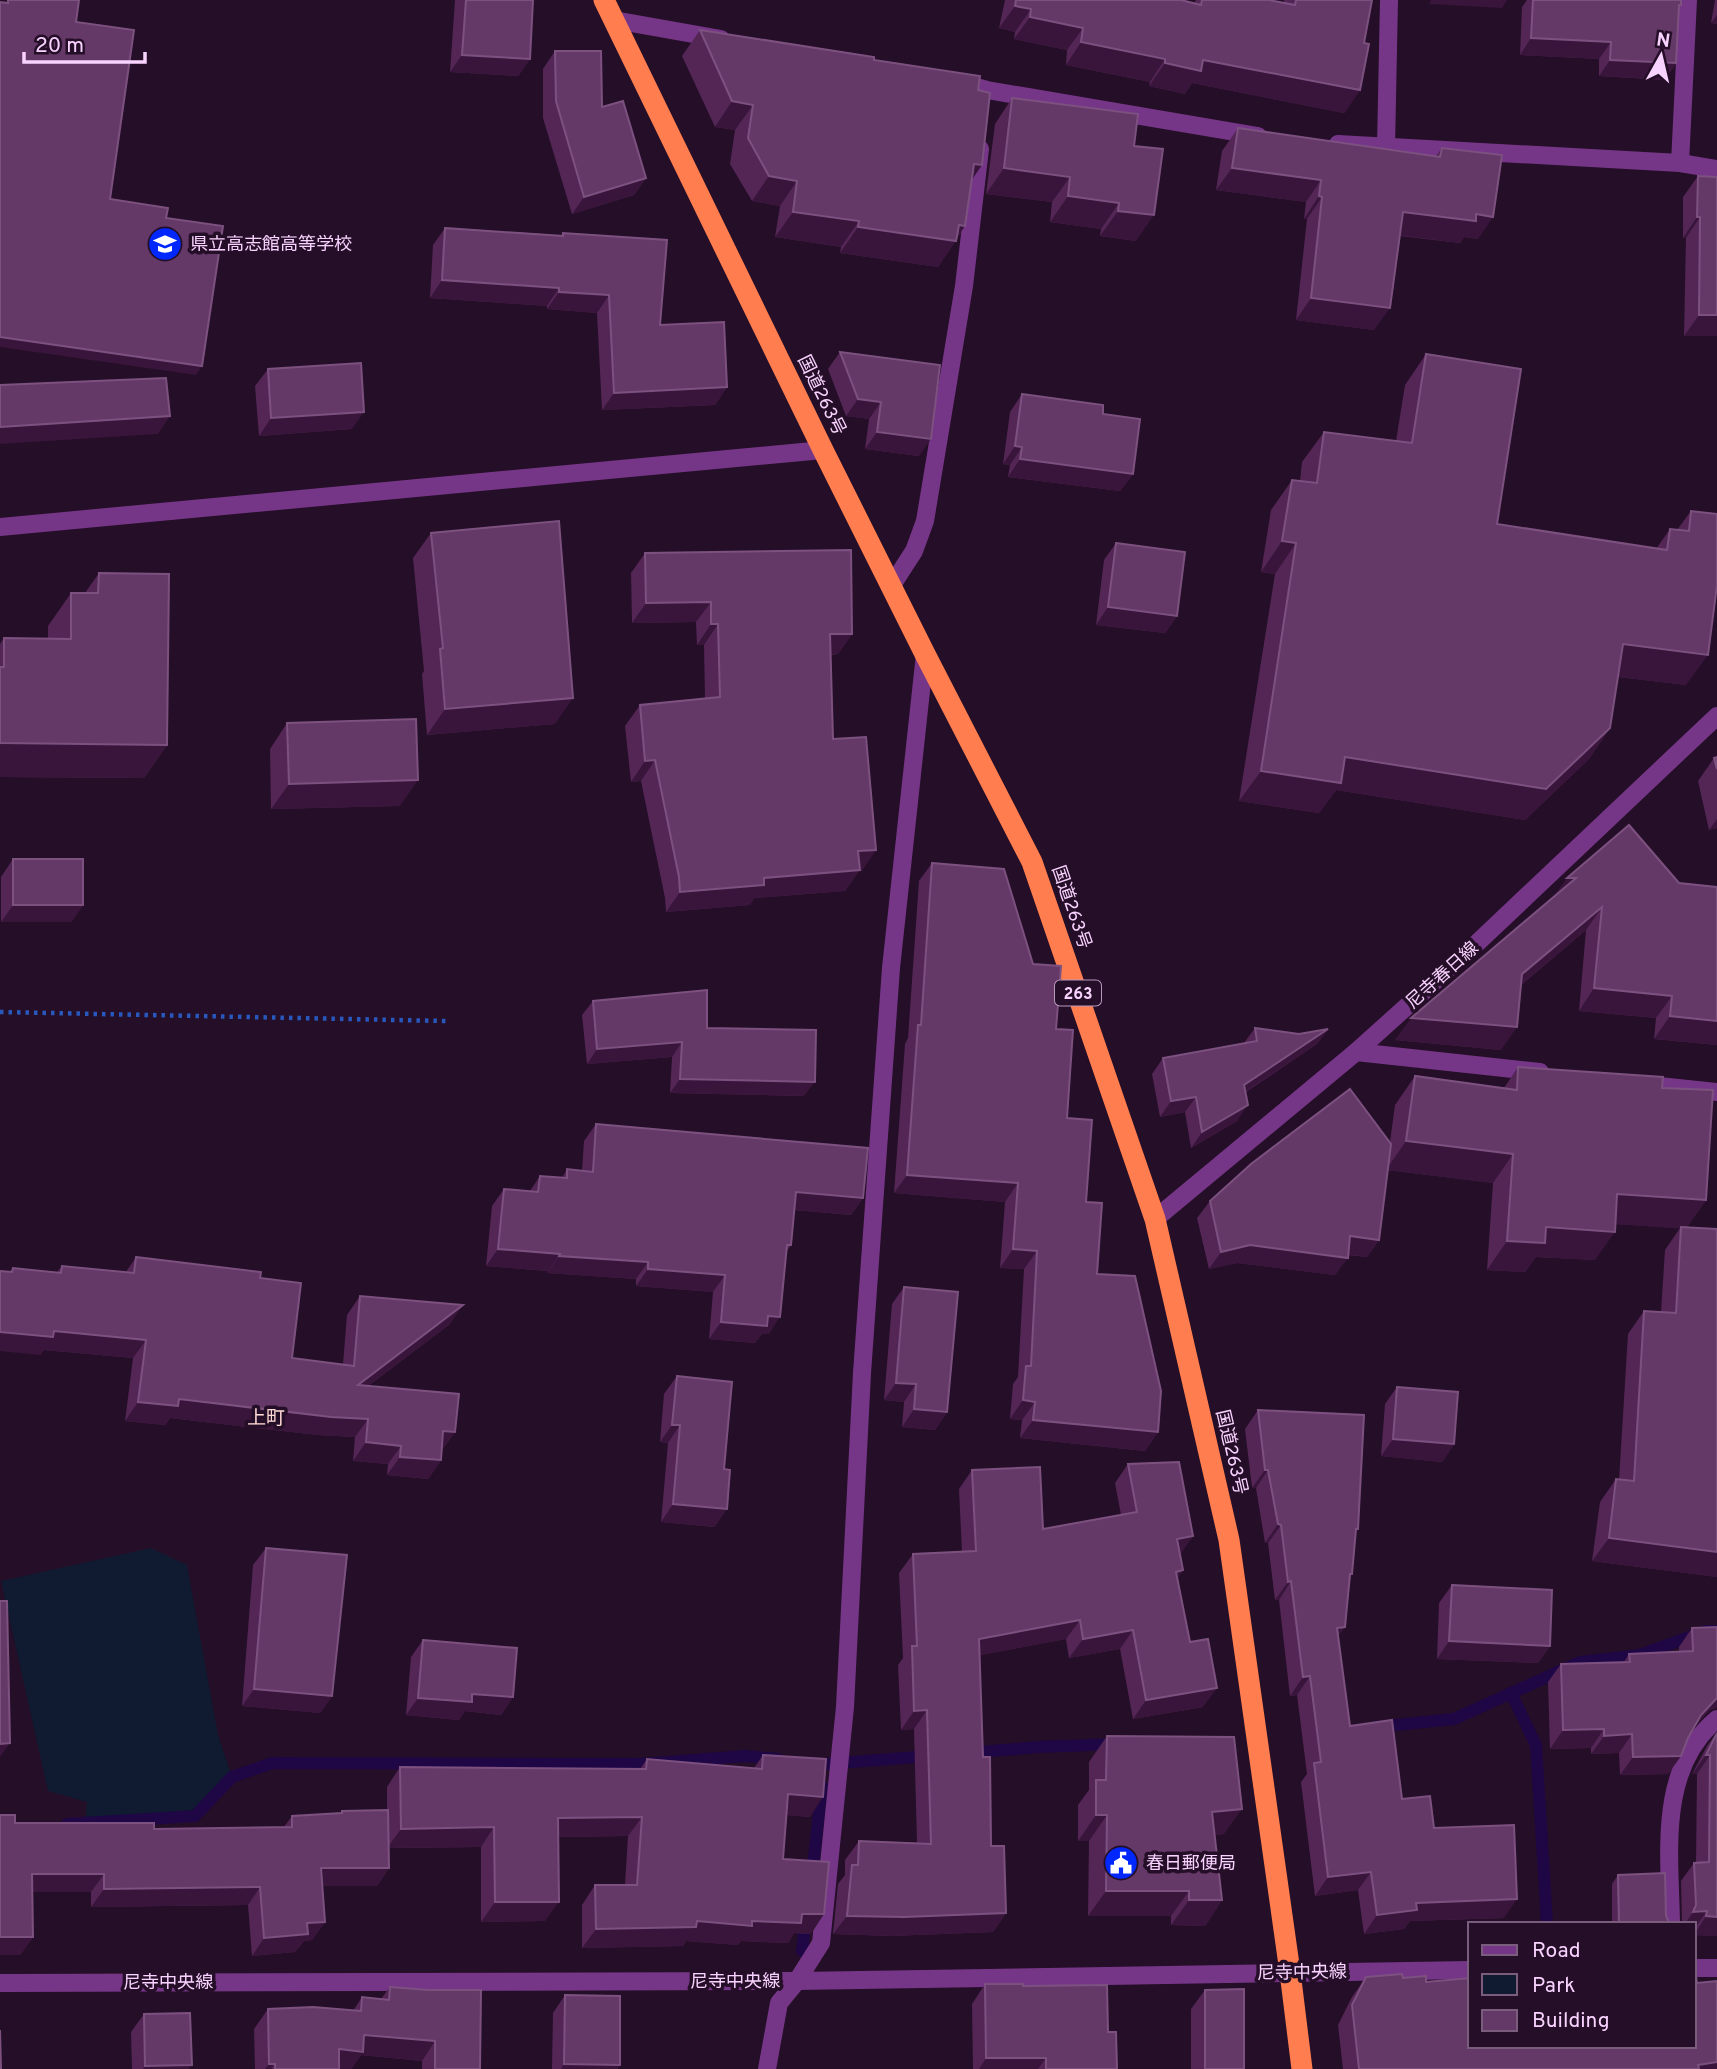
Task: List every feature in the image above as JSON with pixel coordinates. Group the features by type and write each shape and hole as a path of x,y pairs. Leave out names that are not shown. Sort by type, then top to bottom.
{"highway":[{"name":"国道263号","path":"604,0 823,450 1032,862 1155,1219 1228,1540 1302,2069"}],"street":[{"path":"1386,147 1389,0"},
{"path":"1680,163 1688,0"},
{"path":"614,20 734,42"},
{"path":"939,77 986,97 1279,139"},
{"path":"892,585 914,551 925,521 964,286 982,130"},
{"path":"1317,143 1680,163 1717,169"},
{"path":"0,527 823,450"},
{"path":"767,2069 779,2003 797,1981 821,1943 841,1749 862,1373 891,968 925,654"},
{"name":"尼寺春日線","path":"1155,1219 1356,1052 1475,945 1717,716"},
{"path":"1356,1052 1551,1074"},
{"path":"1620,1081 1717,1092"},
{"path":"1671,1922 1669,1822 1681,1764 1704,1730 1717,1719"},
{"path":"1696,1968 1717,1968"},
{"name":"尼寺中央線","path":"0,1983 797,1981 1468,1970"}],"path":[{"path":"0,1012 446,1021"}],"green space":[{"path":"151,1548 187,1565 218,1735 232,1777 195,1816 85,1823 87,1802 48,1791 1,1581"}],"building":[{"path":"8,0 79,0 76,22 134,30 110,199 168,208 166,218 223,226 202,366 0,337 0,2 8,3"},
{"path":"466,0 533,0 530,59 462,55"},
{"path":"1016,0 1181,0 1201,5 1202,0 1269,0 1295,5 1296,0 1372,0 1364,43 1369,44 1360,90 1203,60 1201,71 1165,63 1165,59 1081,42 1083,28 1030,17 1031,9 1015,6"},
{"path":"1533,0 1681,0 1676,63 1610,60 1611,42 1531,38"},
{"path":"700,30 980,76 978,90 990,93 982,165 974,164 965,226 959,225 956,241 858,227 859,221 793,212 797,181 769,176 748,138 753,105 732,101"},
{"path":"555,51 601,51 602,107 623,101 646,178 584,197 556,101"},
{"path":"1012,98 1138,114 1134,146 1163,149 1154,215 1118,211 1119,203 1068,196 1070,177 1004,168"},
{"path":"1238,128 1440,157 1442,148 1502,155 1493,217 1476,214 1476,221 1403,212 1390,308 1311,298 1322,197 1319,196 1321,180 1232,168"},
{"path":"1698,176 1717,177 1717,315 1699,315"},
{"path":"445,228 667,240 660,325 724,322 727,387 614,393 609,295 559,292 559,288 442,280"},
{"path":"840,352 940,365 931,439 877,432 881,402 858,399"},
{"path":"1426,354 1521,369 1497,524 1667,550 1670,529 1689,531 1691,511 1717,514 1717,585 1708,655 1623,644 1610,728 1546,789 1345,757 1341,783 1261,771 1296,543 1282,541 1292,480 1317,483 1324,432 1412,443"},
{"path":"361,363 364,412 271,418 268,369"},
{"path":"166,378 170,416 0,427 0,385"},
{"path":"1022,394 1103,405 1103,414 1140,419 1133,474 1020,459 1022,447 1015,446"},
{"path":"559,521 573,698 445,709 440,649 443,648 431,533"},
{"path":"1116,543 1185,552 1177,616 1108,607"},
{"path":"851,550 852,634 830,634 833,739 866,737 876,850 858,851 860,870 764,878 764,885 680,892 655,760 645,761 640,705 720,697 718,624 711,624 711,602 646,603 645,553"},
{"path":"99,573 169,574 167,745 0,743 0,667 4,667 4,638 71,639 71,593 98,593"},
{"path":"416,719 418,780 289,784 287,723"},
{"path":"1629,825 1679,883 1717,887 1717,1021 1670,1016 1672,996 1594,988 1602,907 1522,974 1517,1027 1411,1018 1576,878 1567,878"},
{"path":"13,859 83,859 83,905 13,905"},
{"path":"932,863 1004,869 1033,964 1061,966 1056,1029 1073,1030 1067,1118 1092,1120 1086,1202 1102,1203 1097,1274 1135,1276 1161,1391 1158,1432 1033,1420 1035,1402 1023,1400 1026,1366 1031,1366 1037,1251 1013,1249 1018,1183 907,1175"},
{"path":"707,990 707,1028 816,1030 815,1082 680,1079 682,1042 597,1049 593,1001"},
{"path":"1255,1028 1299,1034 1328,1029 1244,1085 1248,1105 1202,1132 1196,1097 1171,1101 1163,1058 1257,1041"},
{"path":"1518,1067 1663,1077 1662,1088 1713,1090 1706,1200 1617,1194 1615,1232 1546,1227 1545,1243 1507,1241 1513,1154 1406,1141 1415,1076 1517,1090"},
{"path":"1350,1089 1391,1144 1379,1240 1350,1236 1348,1258 1250,1245 1221,1252 1210,1201 1251,1164"},
{"path":"596,1124 868,1148 863,1198 796,1192 791,1245 787,1245 780,1317 768,1316 767,1326 721,1322 725,1275 648,1269 648,1262 498,1249 504,1189 538,1192 540,1176 567,1178 567,1169 593,1172"},
{"path":"1681,1227 1717,1229 1717,1552 1609,1538 1616,1479 1634,1481 1644,1311 1676,1313"},
{"path":"136,1257 261,1272 260,1278 301,1283 292,1358 354,1366 360,1296 463,1305 358,1385 459,1394 455,1432 443,1431 441,1460 400,1457 401,1446 366,1442 368,1419 179,1399 178,1406 138,1402 146,1340 54,1331 53,1337 0,1332 0,1271 12,1272 13,1268 61,1273 62,1266 134,1273"},
{"path":"904,1287 958,1292 947,1412 914,1409 916,1384 896,1383"},
{"path":"677,1376 732,1382 724,1469 730,1470 727,1509 673,1504 680,1425 672,1425"},
{"path":"1397,1387 1458,1392 1454,1444 1393,1439"},
{"path":"1258,1410 1364,1415 1358,1529 1345,1627 1337,1628 1350,1726 1392,1720 1402,1799 1430,1796 1434,1828 1514,1825 1517,1899 1416,1903 1417,1910 1377,1915 1371,1872 1328,1877 1314,1763 1321,1762 1310,1676 1303,1677 1291,1581 1288,1582 1281,1525 1278,1524 1268,1470 1265,1470"},
{"path":"1179,1462 1193,1536 1177,1539 1183,1570 1176,1572 1190,1642 1208,1639 1217,1688 1146,1700 1133,1630 1083,1639 1080,1620 979,1639 983,1757 990,1757 991,1846 1004,1846 1006,1913 847,1916 852,1865 858,1865 859,1841 931,1844 927,1710 914,1711 912,1646 917,1646 913,1554 976,1551 972,1470 1040,1467 1043,1529 1137,1512 1128,1464"},
{"path":"266,1548 347,1555 332,1696 254,1689"},
{"path":"1452,1585 1552,1590 1550,1646 1449,1641"},
{"path":"0,1601 7,1601 10,1743 0,1744"},
{"path":"1717,1627 1717,1698 1701,1715 1681,1756 1633,1757 1632,1734 1604,1736 1604,1729 1563,1730 1561,1664 1630,1662 1629,1654 1693,1651 1692,1628"},
{"path":"423,1640 517,1648 513,1697 472,1694 472,1702 418,1698"},
{"path":"1717,1733 1717,1917 1706,1916 1707,1911 1693,1912 1696,1905 1694,1863 1709,1862 1710,1755 1706,1755"},
{"path":"1107,1736 1234,1737 1242,1809 1212,1812 1222,1900 1189,1900 1189,1891 1106,1891 1107,1815 1096,1815 1096,1780 1106,1780"},
{"path":"763,1755 826,1759 823,1797 788,1794 783,1859 829,1862 824,1914 802,1914 801,1923 752,1921 752,1926 697,1921 696,1927 596,1929 595,1885 637,1885 642,1817 558,1818 559,1902 495,1902 494,1827 401,1829 400,1767 646,1769 647,1759 762,1769"},
{"path":"388,1810 389,1868 321,1868 325,1922 307,1923 308,1934 264,1938 260,1887 104,1889 104,1874 32,1874 33,1937 0,1937 0,1815 15,1815 15,1823 154,1823 154,1829 292,1827 292,1816"},
{"path":"1665,1873 1666,1916 1669,1922 1619,1922 1618,1875"},
{"path":"1402,1974 1403,1978 1426,1976 1426,1982 1468,1978 1468,2048 1696,2048 1696,1976 1697,1983 1717,1981 1717,2062 1698,2065 1699,2069 1359,2069 1352,2005 1366,1977"},
{"path":"985,1984 1107,1985 1108,2032 1116,2032 1117,2069 1046,2069 1046,2058 986,2058"},
{"path":"390,1987 481,1990 480,2069 435,2069 435,2041 364,2035 363,2052 339,2049 339,2069 275,2069 275,2064 269,2064 268,2009 313,2007 361,2011 362,1997 389,2000"},
{"path":"1244,1989 1244,2069 1205,2069 1205,1990"},
{"path":"565,1995 620,1996 620,2065 564,2064"},
{"path":"190,2013 192,2065 145,2066 144,2014"}],"waterway":[{"path":"1376,1727 1454,1719 1580,1662 1640,1655 1706,1631 1717,1631"},
{"path":"1511,1693 1536,1745 1547,1922"},
{"path":"967,1753 1116,1744"},
{"path":"67,1824 195,1816 232,1777 272,1763 642,1764 745,1756 778,1759"},
{"path":"810,1763 931,1756"},
{"path":"812,1875 822,1786"},
{"path":"802,1951 806,1918"}],"place":[{"name":"県立高志館高等学校","path":"165,244"},
{"name":"春日郵便局","path":"1121,1863"}],"district":[{"name":"上町","path":"266,1417"}]}
